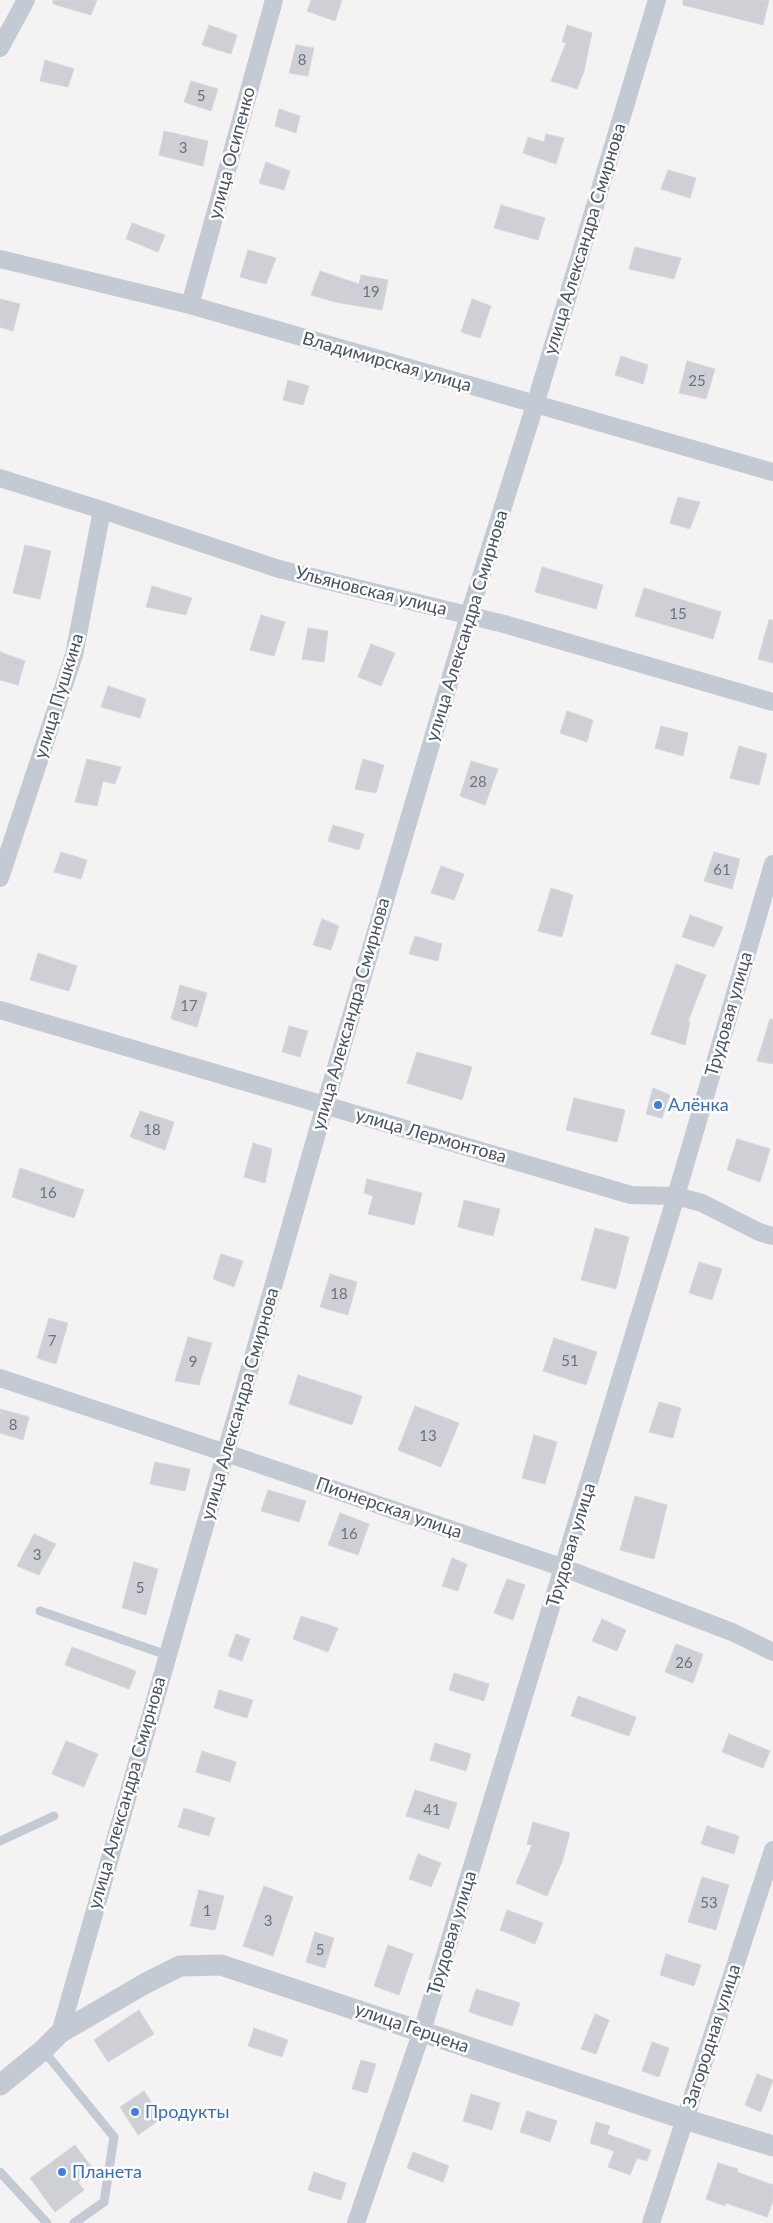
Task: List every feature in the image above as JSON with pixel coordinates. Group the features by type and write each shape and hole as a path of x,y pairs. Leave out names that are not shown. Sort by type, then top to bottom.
{"street":[{"path":"0,48 26,0"},
{"name":"улица Осипенко","path":"190,305 274,0"},
{"name":"улица Александра Смирнова","path":"60,2033 166,1656 325,1105 469,615 535,405 657,0"},
{"name":"Владимирская улица","path":"0,259 190,305 773,472"},
{"name":"Ульяновская улица","path":"0,478 279,569 469,615 773,702"},
{"name":"улица Пушкина","path":"0,878 74,655 102,510"},
{"name":"Трудовая улица","path":"356,2223 422,2031 676,1196 773,864"},
{"name":"улица Лермонтова","path":"0,1010 631,1195 676,1196 702,1203 759,1232 773,1236"},
{"name":"Пионерская улица","path":"0,1378 564,1568 732,1632 773,1652"},
{"name":"Загородная улица","path":"651,2223 773,1850"},
{"name":"улица Герцена","path":"0,2085 43,2050 60,2033 146,1983 180,1966 221,1965 684,2119 773,2146"}],"lane":[{"path":"40,1611 166,1656"},
{"path":"0,1842 54,1816"},
{"path":"43,2050 114,2137 104,2202 74,2223"},
{"path":"0,2172 47,2223"}],"building":[{"path":"53,0 97,0 91,15 53,4"},
{"path":"311,0 342,0 335,21 307,11"},
{"path":"683,0 769,0 763,25 683,5"},
{"path":"209,25 237,35 231,54 202,45"},
{"path":"567,25 592,33 584,71 577,89 551,81 566,43 562,42"},
{"path":"296,45 314,48 308,76 289,73"},
{"path":"45,60 74,69 68,87 40,81"},
{"path":"191,81 218,89 211,111 184,102"},
{"path":"279,109 300,116 296,133 275,126"},
{"path":"164,131 208,141 203,166 159,155"},
{"path":"546,134 564,138 556,164 523,153 528,137 544,142"},
{"path":"266,162 290,171 284,190 259,183"},
{"path":"668,170 696,178 690,198 661,189"},
{"path":"501,205 545,218 538,240 494,228"},
{"path":"132,223 165,235 158,252 126,239"},
{"path":"635,247 681,258 674,279 629,269"},
{"path":"248,250 276,258 266,284 240,277"},
{"path":"320,271 359,284 361,275 388,280 382,310 335,302 311,295"},
{"path":"0,299 20,304 13,331 0,327"},
{"path":"472,299 491,306 480,338 461,332"},
{"path":"621,356 648,365 643,384 615,375"},
{"path":"687,361 715,369 706,399 679,393"},
{"path":"288,380 309,386 303,405 283,400"},
{"path":"678,497 700,502 690,529 670,523"},
{"path":"25,545 51,551 40,599 13,593"},
{"path":"542,567 603,585 596,609 535,592"},
{"path":"152,586 192,598 186,615 146,607"},
{"path":"644,588 721,612 713,639 635,616"},
{"path":"261,615 285,622 274,656 250,650"},
{"path":"769,620 773,620 773,663 758,659"},
{"path":"308,628 328,631 324,662 302,659"},
{"path":"371,644 395,653 381,686 358,677"},
{"path":"0,652 25,661 18,685 0,680"},
{"path":"108,686 146,699 140,718 101,707"},
{"path":"567,711 593,720 587,742 560,733"},
{"path":"661,726 688,733 683,756 655,748"},
{"path":"739,746 767,754 759,785 730,778"},
{"path":"87,759 121,767 115,784 103,781 97,806 75,802"},
{"path":"363,759 384,765 376,793 355,789"},
{"path":"471,761 498,769 485,805 460,796"},
{"path":"333,825 364,834 359,850 328,841"},
{"path":"61,852 87,860 81,879 54,872"},
{"path":"714,852 740,859 732,889 704,881"},
{"path":"441,866 464,874 454,900 431,893"},
{"path":"551,888 573,895 562,937 538,931"},
{"path":"690,915 723,927 714,947 682,937"},
{"path":"322,919 339,926 331,950 313,945"},
{"path":"415,936 442,944 438,961 409,954"},
{"path":"38,953 77,966 69,991 30,980"},
{"path":"676,964 706,975 688,1021 690,1022 685,1045 651,1034"},
{"path":"180,985 207,993 197,1027 171,1019"},
{"path":"770,1019 773,1019 773,1064 757,1061"},
{"path":"289,1026 308,1031 300,1057 282,1052"},
{"path":"417,1052 472,1067 462,1100 407,1083"},
{"name":"Алёнка","path":"653,1088 670,1095 662,1118 646,1114"},
{"path":"574,1098 625,1110 617,1142 566,1130"},
{"path":"140,1111 174,1122 165,1150 130,1137"},
{"path":"737,1139 770,1149 760,1182 727,1170"},
{"path":"253,1143 272,1149 265,1183 244,1177"},
{"path":"20,1168 84,1190 74,1218 12,1197"},
{"path":"367,1179 422,1193 414,1225 368,1214 373,1196 364,1193"},
{"path":"464,1200 500,1209 493,1236 458,1227"},
{"path":"595,1228 629,1237 616,1289 581,1280"},
{"path":"221,1254 243,1261 234,1287 213,1279"},
{"path":"699,1262 722,1269 712,1300 689,1293"},
{"path":"330,1274 357,1282 348,1315 320,1307"},
{"path":"49,1318 68,1323 56,1364 37,1358"},
{"path":"188,1337 212,1343 199,1385 175,1381"},
{"path":"554,1338 597,1352 586,1385 543,1371"},
{"path":"298,1375 362,1396 352,1425 289,1404"},
{"path":"659,1402 681,1408 673,1438 649,1432"},
{"path":"415,1406 459,1423 441,1467 398,1450"},
{"path":"0,1409 29,1417 23,1440 0,1433"},
{"path":"534,1435 557,1442 545,1484 522,1478"},
{"path":"155,1462 190,1469 185,1491 150,1484"},
{"path":"268,1490 306,1501 299,1522 261,1511"},
{"path":"635,1496 667,1505 654,1559 620,1550"},
{"path":"340,1513 369,1524 358,1555 328,1545"},
{"path":"34,1534 56,1544 39,1575 17,1566"},
{"path":"452,1558 467,1564 458,1591 442,1586"},
{"path":"134,1562 158,1569 146,1615 122,1608"},
{"path":"507,1579 525,1585 513,1620 494,1613"},
{"path":"301,1616 338,1628 328,1652 293,1639"},
{"path":"602,1619 626,1630 617,1651 592,1641"},
{"path":"236,1634 250,1639 242,1661 228,1656"},
{"path":"676,1644 703,1654 693,1683 665,1672"},
{"path":"72,1647 136,1671 129,1689 65,1665"},
{"path":"454,1673 489,1684 484,1701 449,1690"},
{"path":"219,1690 253,1700 247,1718 214,1708"},
{"path":"578,1696 636,1717 629,1736 571,1716"},
{"path":"729,1734 770,1751 763,1768 722,1752"},
{"path":"66,1741 98,1754 84,1787 52,1774"},
{"path":"435,1743 471,1754 466,1771 430,1760"},
{"path":"202,1751 236,1762 230,1782 196,1772"},
{"path":"415,1790 457,1803 449,1829 406,1816"},
{"path":"184,1808 215,1818 209,1836 178,1827"},
{"path":"533,1822 570,1833 562,1862 547,1896 516,1883 532,1845 527,1844"},
{"path":"707,1826 739,1836 734,1854 701,1844"},
{"path":"418,1854 441,1863 431,1887 409,1879"},
{"path":"702,1877 729,1885 716,1930 688,1922"},
{"path":"264,1886 293,1897 273,1956 243,1946"},
{"path":"199,1890 224,1896 215,1930 190,1926"},
{"path":"507,1910 543,1923 535,1944 500,1930"},
{"path":"315,1932 334,1938 325,1968 306,1962"},
{"path":"388,1945 413,1954 399,1995 374,1986"},
{"path":"666,1954 701,1965 694,1986 660,1975"},
{"path":"476,1989 520,2003 512,2026 469,2012"},
{"path":"139,2010 154,2034 108,2062 94,2040"},
{"path":"595,2014 609,2020 596,2054 581,2049"},
{"path":"254,2028 288,2040 282,2057 248,2046"},
{"path":"652,2042 669,2048 659,2077 642,2071"},
{"path":"361,2060 376,2064 367,2093 352,2089"},
{"path":"757,2074 773,2080 761,2112 745,2105"},
{"path":"144,2091 162,2118 138,2135 120,2107"},
{"path":"471,2094 500,2103 492,2130 463,2121"},
{"path":"527,2111 557,2121 550,2142 520,2132"},
{"path":"596,2122 610,2126 607,2134 651,2150 647,2161 637,2158 630,2175 608,2167 614,2151 590,2143"},
{"path":"75,2145 94,2170 78,2182 84,2190 55,2212 30,2178"},
{"path":"413,2152 449,2166 443,2182 407,2168"},
{"path":"718,2163 738,2169 737,2172 773,2185 773,2201 767,2217 726,2203 725,2206 706,2199"},
{"path":"314,2172 346,2183 341,2200 308,2190"}],"place":[{"name":"Алёнка","path":"658,1105"},
{"name":"Продукты","path":"135,2112"},
{"name":"Планета","path":"62,2172"}]}
